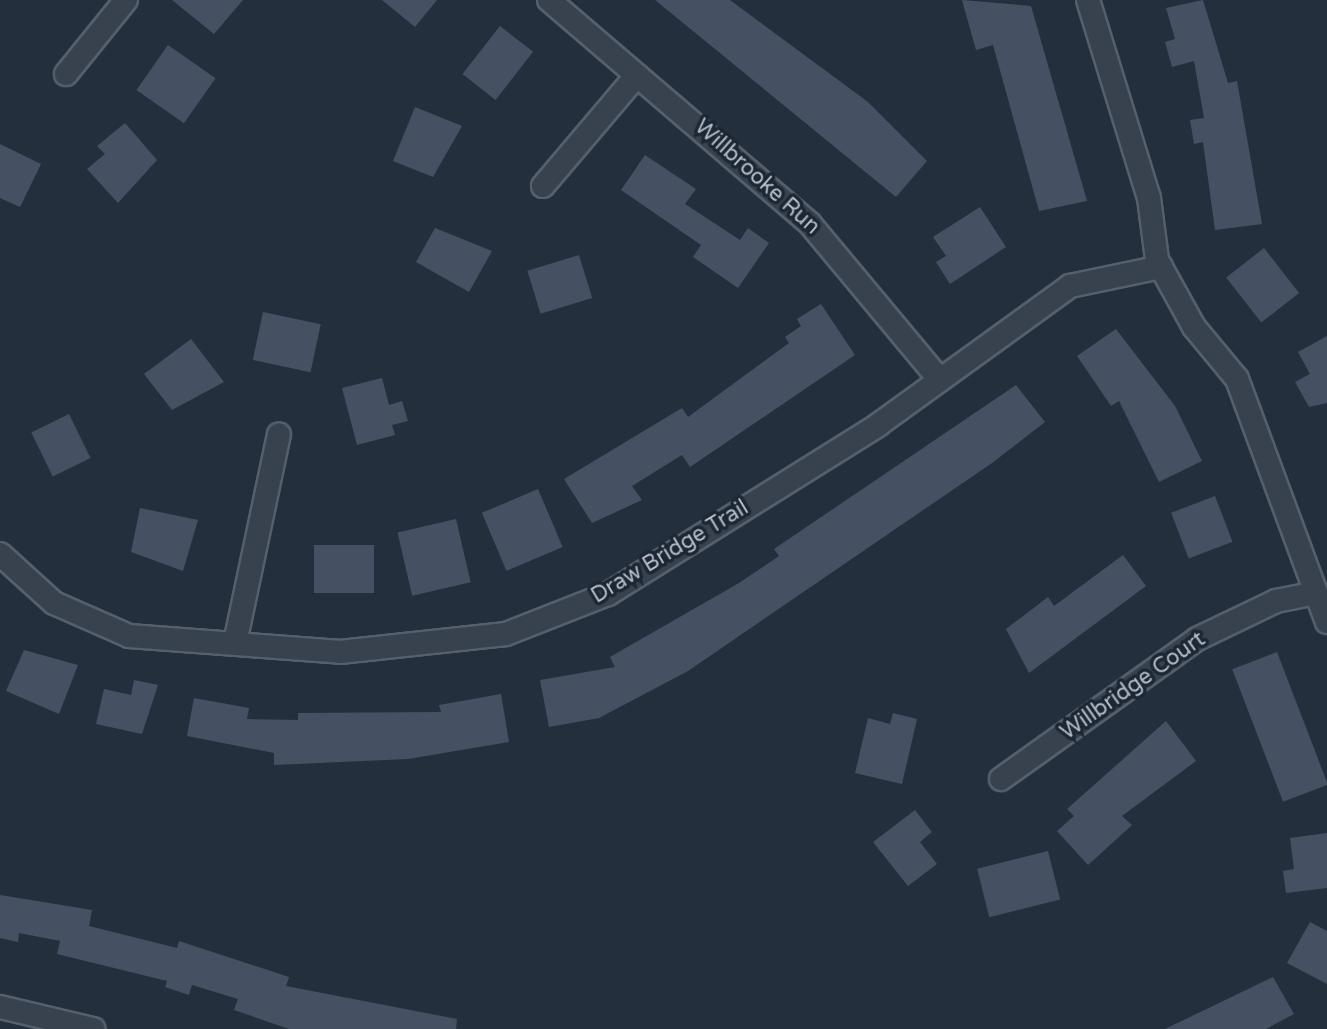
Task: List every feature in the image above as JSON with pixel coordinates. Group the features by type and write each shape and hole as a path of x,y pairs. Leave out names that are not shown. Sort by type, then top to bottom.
{"street":[{"path":"66,74 126,0"},
{"name":"Willbrooke Run","path":"549,0 810,224 939,379"},
{"path":"1088,0 1149,198 1161,267 1194,327 1237,379 1327,622"},
{"path":"543,186 637,75"},
{"name":"Draw Bridge Trail","path":"0,554 24,580 87,621 129,636 340,652 506,634 608,594 939,379 1070,286 1161,267"},
{"path":"235,643 279,435"},
{"name":"Willbridge Court","path":"1001,779 1197,639 1276,601 1316,593"},
{"path":"0,1007 93,1029"}],"building":[{"path":"172,0 243,0 214,34"},
{"path":"382,0 437,0 415,27"},
{"path":"655,0 730,0 868,102 927,161 896,197"},
{"path":"962,0 1031,6 1087,201 1039,211 993,45 976,50"},
{"path":"1203,0 1228,83 1237,81 1262,224 1215,230 1203,142 1194,144 1190,120 1204,118 1194,61 1172,67 1165,42 1175,39 1166,8"},
{"path":"500,26 533,52 496,100 462,74"},
{"path":"168,45 216,78 184,123 136,90"},
{"path":"415,107 462,126 433,177 393,161"},
{"path":"125,123 157,160 118,203 87,169 105,154 97,146"},
{"path":"0,144 41,164 20,207 0,198"},
{"path":"645,155 696,189 685,204 740,240 748,228 769,243 738,288 693,257 701,245 621,190"},
{"path":"980,207 1006,247 950,284 936,262 946,256 933,237"},
{"path":"435,228 492,251 469,292 416,262"},
{"path":"1264,248 1299,293 1261,322 1226,278"},
{"path":"579,255 592,298 541,314 527,271"},
{"path":"821,304 855,355 690,467 682,455 632,486 642,500 592,523 564,479 682,408 688,417 789,343 785,337 801,326 797,319"},
{"path":"263,312 321,324 311,372 253,360"},
{"path":"1116,329 1175,406 1202,461 1159,482 1119,401 1111,406 1077,356"},
{"path":"1327,336 1327,403 1309,407 1295,382 1310,374 1298,352"},
{"path":"191,339 224,382 172,410 144,374"},
{"path":"382,378 389,405 402,401 408,421 392,425 395,435 357,445 342,388"},
{"path":"1016,385 1045,422 992,463 688,671 599,718 549,727 540,680 615,667 610,657 739,583 779,556 774,549"},
{"path":"69,414 90,458 53,476 31,432"},
{"path":"538,489 563,547 506,571 482,513"},
{"path":"1215,496 1233,542 1189,559 1171,513"},
{"path":"140,508 198,520 183,571 131,552"},
{"path":"456,519 471,582 412,596 398,532"},
{"path":"314,545 374,545 374,593 314,593"},
{"path":"1123,555 1146,586 1029,673 1006,629 1048,597 1054,606"},
{"path":"24,650 78,665 59,714 6,691"},
{"path":"1277,652 1327,782 1327,785 1283,802 1232,669"},
{"path":"134,680 158,685 142,734 96,724 104,689 131,695"},
{"path":"501,694 509,742 408,759 274,765 274,753 187,736 194,698 249,708 247,719 298,720 298,713 441,712 439,705"},
{"path":"893,713 917,719 902,784 855,773 868,718 890,724"},
{"path":"1166,721 1196,761 1122,816 1132,825 1088,865 1057,831 1074,816 1067,809"},
{"path":"915,810 932,832 920,842 937,864 908,886 873,842"},
{"path":"1327,833 1327,888 1286,893 1283,871 1294,869 1290,838"},
{"path":"1048,851 1060,900 989,917 977,869"},
{"path":"0,895 92,910 89,926 177,948 179,941 289,977 286,986 457,1019 456,1029 289,1029 234,1010 238,999 192,985 189,995 165,987 167,981 57,954 60,941 19,933 18,942 0,938"},
{"path":"1310,922 1327,931 1327,984 1287,963"},
{"path":"1273,977 1294,1014 1266,1029 1165,1029"}]}
